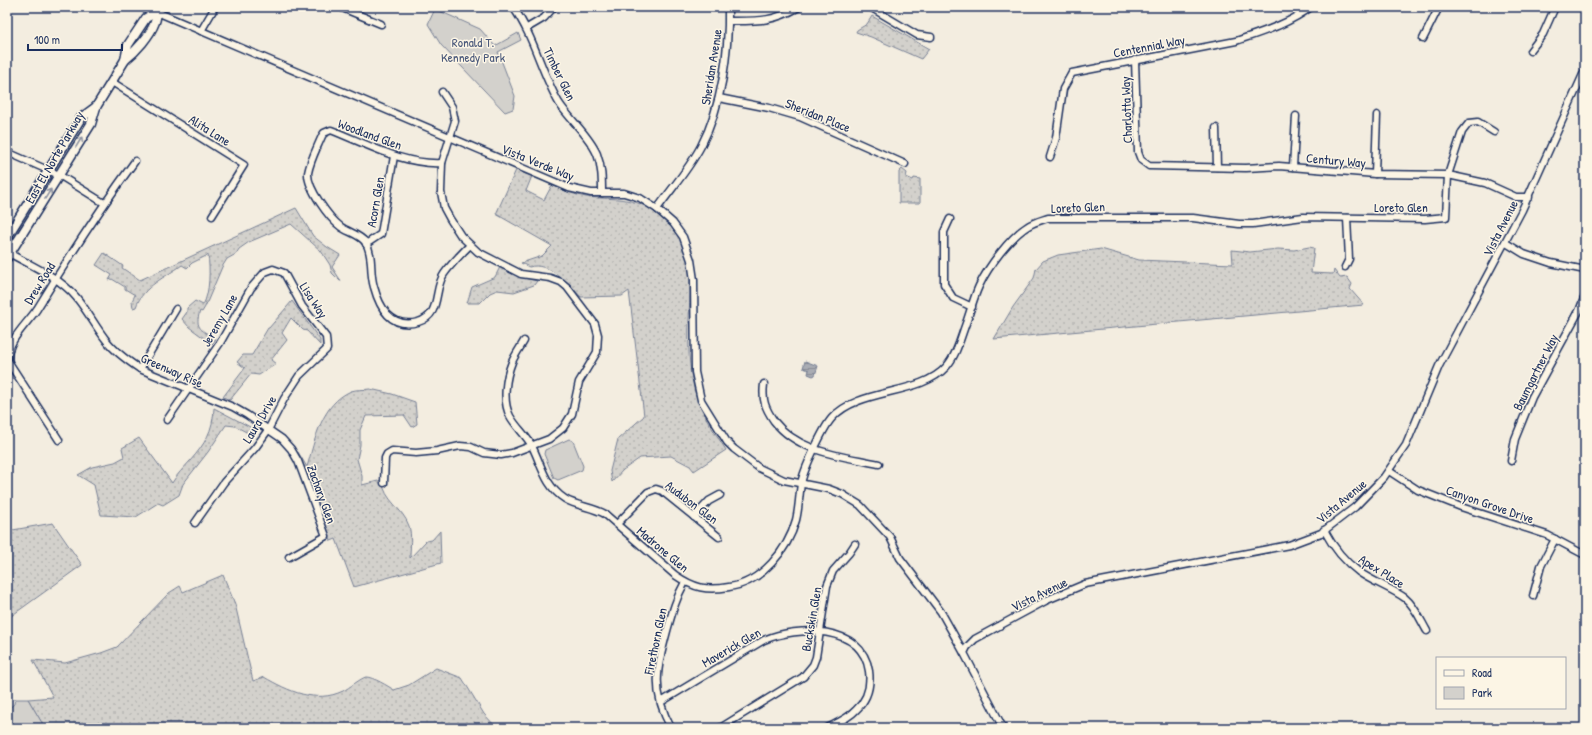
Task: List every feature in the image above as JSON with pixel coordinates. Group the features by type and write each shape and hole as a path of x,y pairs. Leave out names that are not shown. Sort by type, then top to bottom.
{"main road":[{"name":"East El Norte Parkway","path":"8,255 91,124 96,107 125,60 138,50 155,22 158,9"},
{"name":"East El Norte Parkway","path":"7,237 81,118 96,107"}],"street":[{"path":"201,31 216,7"},
{"path":"340,7 381,24"},
{"name":"Timber Glen","path":"513,7 527,28 550,84 560,103 597,154 603,177 602,193"},
{"path":"527,28 544,18 554,7"},
{"name":"Sheridan Avenue","path":"657,209 689,165 715,114 727,45 729,21 728,7"},
{"path":"729,21 774,19 799,7"},
{"path":"870,7 917,35 931,37"},
{"name":"Centennial Way","path":"1050,157 1056,138 1063,89 1072,73 1236,40 1261,33 1284,23 1311,7"},
{"path":"1423,39 1439,7"},
{"path":"1530,51 1543,34 1555,7"},
{"name":"Vista Verde Way","path":"158,9 201,31 568,188 602,193 624,193 640,198 657,209 673,223 683,237 691,260 694,280 694,372 701,400 727,442 759,468 784,480 829,489 842,494 860,505 874,518 890,537 900,558 941,612 964,654"},
{"name":"Charlotta Way","path":"1135,60 1138,152 1141,160"},
{"name":"Vista Avenue","path":"964,654 967,647 975,639 1047,600 1086,584 1289,545 1324,530 1355,507 1384,478 1406,445 1439,366 1506,243 1585,70"},
{"name":"Alita Lane","path":"112,82 244,165 212,216"},
{"path":"384,483 385,458 387,454 392,451 416,453 437,451 460,446 471,447 484,453 501,455 512,453 549,439 563,428 572,414 579,382 597,352 598,335 595,324 561,282 550,278 521,274 478,252 461,236 444,208 441,192 442,163 455,121 452,107 442,92"},
{"name":"Sheridan Place","path":"719,98 769,108 800,118 905,164"},
{"path":"1374,174 1377,115"},
{"path":"1293,167 1296,116"},
{"path":"1448,175 1462,132 1469,123 1478,122 1494,132"},
{"path":"1216,128 1217,167"},
{"name":"Woodland Glen","path":"366,244 364,240 340,227 328,214 312,188 308,175 324,133 331,130 394,156 431,164 442,163"},
{"path":"7,152 59,175 104,203"},
{"name":"Acorn Glen","path":"366,244 380,234 394,156"},
{"name":"Century Way","path":"1141,160 1149,166 1293,167 1374,174 1448,175 1485,183 1516,197 1528,197"},
{"name":"Drew Road","path":"59,440 8,361 7,353 104,203 135,161"},
{"name":"Loreto Glen","path":"801,483 823,431 831,419 848,406 929,380 942,371 953,358 979,287 998,257 1016,236 1029,225 1048,218 1193,218 1239,224 1253,224 1303,217 1425,219 1446,217 1448,175"},
{"path":"1345,268 1350,259 1347,218"},
{"path":"950,219 944,232 944,284 953,298 972,307"},
{"path":"1506,243 1524,254 1551,263 1585,270"},
{"path":"366,244 371,254 371,270 374,287 383,309 392,320 401,324 418,322 430,315 437,300 440,282 443,275 470,245"},
{"name":"Greenway Rise","path":"8,255 55,279 76,297 107,341 127,361 140,370 233,407 268,430"},
{"name":"Lisa Way","path":"276,270 284,273 302,306 326,337 328,346"},
{"name":"Jeremy Lane","path":"166,420 220,342 251,288 265,272 276,270"},
{"name":"Baumgartner Way","path":"1511,461 1515,439 1532,397 1579,311 1585,296"},
{"path":"140,370 176,309"},
{"name":"Madrone Glen","path":"524,341 512,362 506,386 507,409 510,417 532,446 551,487 566,500 582,506 595,508 605,514 675,576 685,582 695,587 713,590 736,586 753,579 762,572 779,554 790,534 796,520 801,483"},
{"name":"Laura Drive","path":"196,523 224,482 255,448 268,430 284,399 299,376 327,349 328,346"},
{"path":"764,384 763,397 766,406 778,426 787,435 796,441 815,449 879,464"},
{"name":"Zachary Glen","path":"268,430 282,439 298,461 326,536 289,557"},
{"name":"Canyon Grove Drive","path":"1389,471 1418,490 1461,507 1547,535 1585,554"},
{"name":"Audubon Glen","path":"617,524 648,492 656,489 662,490 719,537"},
{"path":"694,517 709,501 720,495"},
{"name":"Apex Place","path":"1324,530 1331,544 1346,562 1360,573 1406,599 1414,609 1427,631"},
{"path":"1533,596 1541,566 1555,539"},
{"name":"Buckskin Glen","path":"720,728 803,677 813,665 815,661 827,586 833,571 855,544"},
{"name":"Firethorn Glen","path":"671,728 663,713 660,702 657,684 658,666 674,605 685,582"},
{"path":"820,632 831,633 849,640 860,649 868,663 870,680 866,699 855,711 827,728"},
{"name":"Maverick Glen","path":"660,702 764,640 780,633 820,632"},
{"path":"964,654 1003,728"}],"green space":[{"name":"Ronald T. Kennedy Park","path":"435,9 480,29 495,46 518,33 521,40 498,52 515,96 513,109 505,112 441,45 428,24"},
{"path":"872,16 929,49 921,59 856,32 867,24"},
{"path":"902,169 907,173 906,177 913,180 914,178 920,179 920,203 899,203 899,172"},
{"path":"516,170 532,176 526,191 544,200 552,185 586,197 636,202 657,213 676,232 685,247 690,264 689,352 691,376 699,404 726,450 694,471 690,466 671,456 640,458 623,470 612,482 610,471 618,439 644,416 629,291 622,296 581,297 564,280 551,270 536,266 529,267 521,263 542,256 552,246 496,214"},
{"path":"296,208 313,236 340,255 332,267 341,281 332,273 330,265 321,251 291,224 249,242 239,249 236,254 227,259 222,267 205,307 202,312 200,311 198,322 200,328 216,339 212,344 189,327 182,319 187,312 187,308 195,301 203,305 207,294 209,281 208,255 192,263 187,268 182,265 156,283 144,293 136,307 133,308 132,301 135,295 112,279 109,280 112,275 96,265 104,253 123,266 122,268 140,280"},
{"path":"1309,247 1314,248 1311,273 1333,274 1334,270 1340,278 1347,277 1352,284 1350,289 1364,305 994,339 1013,307 1034,278 1036,269 1043,261 1058,255 1101,249 1139,260 1233,264 1232,250 1250,252 1278,249 1294,250"},
{"path":"500,267 520,277 537,281 534,285 514,292 497,290 490,293 480,303 467,303 472,287 495,277"},
{"path":"292,301 320,340 320,345 307,331 303,330 291,318 282,333 287,340 271,360 276,364 259,375 251,374 230,400 223,397 245,368 237,362 243,355 252,355 268,328"},
{"path":"370,389 392,394 415,402 417,424 412,427 404,415 366,416 360,430 360,445 357,459 362,476 362,485 382,480 386,494 403,514 409,526 411,537 410,558 426,541 432,540 440,531 441,563 354,587 336,539 331,541 296,453 298,452 307,467 321,424 333,405 341,397 351,391"},
{"path":"214,408 252,428 248,433 235,426 226,425 208,452 183,484 179,495 163,505 158,503 136,517 101,515 94,485 78,475 92,467 115,462 124,457 122,448 139,438 172,483 204,443 212,424"},
{"path":"569,439 573,441 583,466 582,470 558,480 554,478 544,454 545,450"},
{"path":"53,523 82,565 7,619 7,531"},
{"path":"223,575 235,604 253,681 264,677 292,691 312,696 323,696 333,695 343,691 366,677 376,680 394,690 409,685 436,668 462,678 484,714 497,728 45,728 28,699 53,697 33,660 65,663 117,647 169,593 180,586 183,592"},
{"path":"15,699 28,699 45,728 7,728 7,710 14,704"}],"shaded area":[{"path":"805,361 818,366 815,375 813,376 808,374 809,370 803,368"}]}
